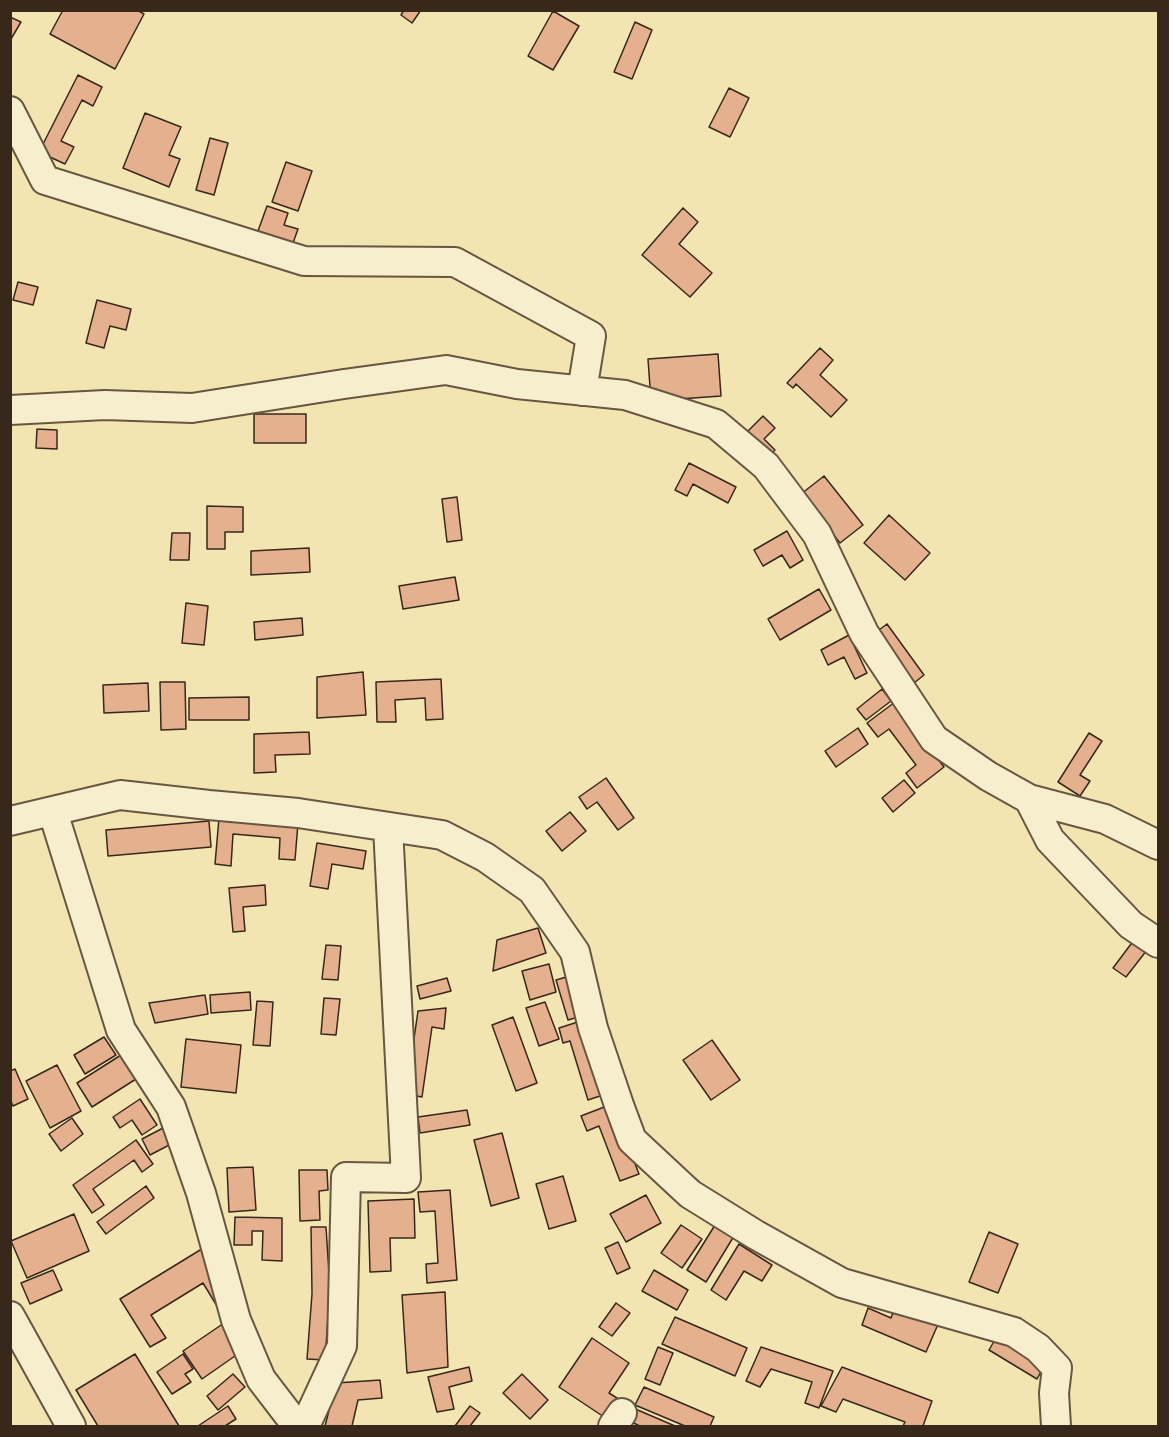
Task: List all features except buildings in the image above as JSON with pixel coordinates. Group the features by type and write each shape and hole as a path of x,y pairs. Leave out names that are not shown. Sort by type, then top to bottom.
{"street":[{"path":"10,111 45,180 304,261 455,262 591,336 582,391"},
{"path":"10,410 105,405 192,408 446,370 517,384 625,395 716,424 766,466 817,534 864,633 934,739 988,776 1029,799 1105,819 1158,845"},
{"path":"10,821 120,795 298,813 442,835 485,857 532,890 575,952 593,1028 632,1140 690,1194 756,1235 842,1283 1014,1332 1038,1348 1057,1368 1054,1393 1056,1426"},
{"path":"1029,799 1050,840 1131,925 1158,943"},
{"path":"53,812 121,1030 171,1107 201,1193 236,1320 261,1379 297,1426"},
{"path":"305,1426 342,1346 346,1177 406,1178 388,827"},
{"path":"10,1316 71,1426"}]}
